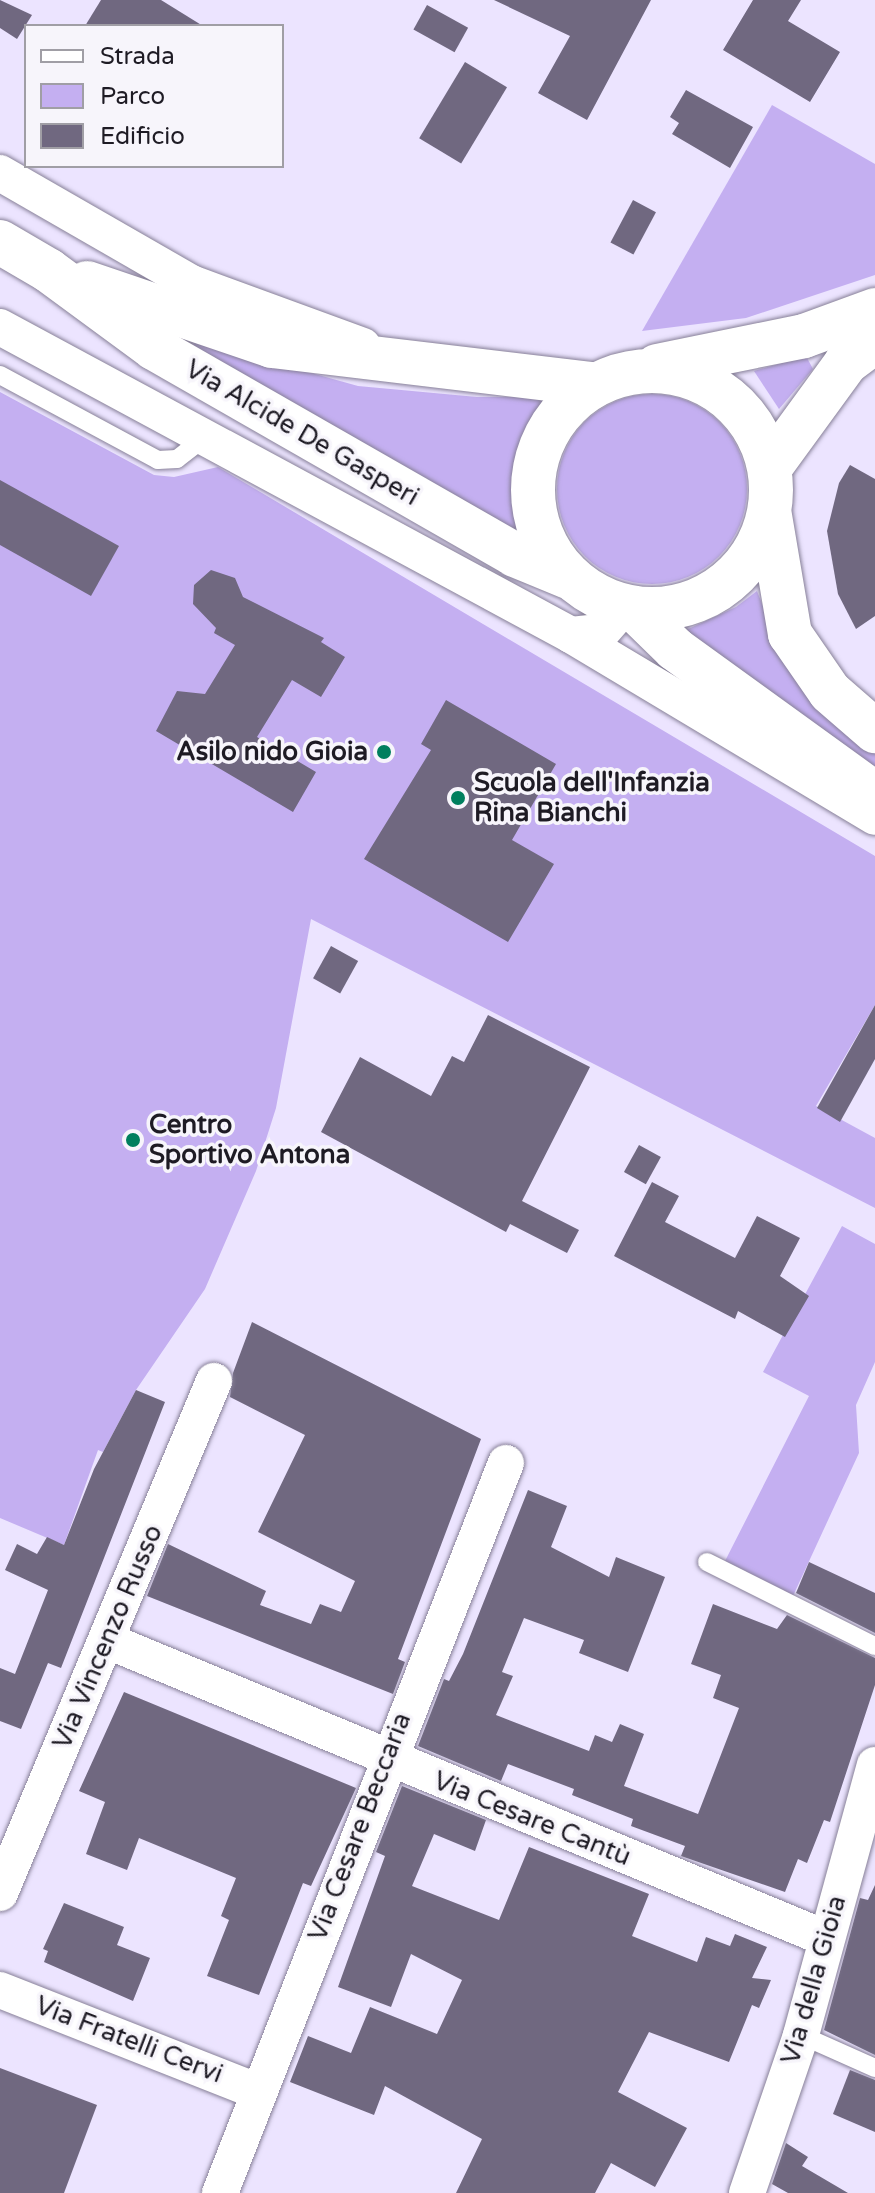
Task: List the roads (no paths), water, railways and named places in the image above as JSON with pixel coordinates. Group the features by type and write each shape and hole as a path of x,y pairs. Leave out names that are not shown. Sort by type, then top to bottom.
{"main road":[{"name":"Via Alcide De Gasperi","path":"0,242 48,270 154,348 515,555 568,577 628,609 679,607 720,589 752,557 770,516 771,466 748,415 704,380 650,368 592,384 424,368 272,346 48,270"},
{"path":"650,368 721,349 804,336 875,310"},
{"path":"771,466 846,363 875,341"},
{"name":"Via Alcide De Gasperi","path":"568,577 538,531 532,475 551,422 592,384"},
{"path":"770,516 790,634 830,692 875,731"},
{"path":"628,609 675,649 875,794"}],"street":[{"path":"0,173 191,283 424,368"},
{"path":"0,327 571,635 875,817"},
{"path":"571,635 602,632 628,609"},
{"name":"Via Vincenzo Russo","path":"0,1893 108,1641 214,1381"},
{"name":"Via Cesare Beccaria","path":"220,2193 387,1759 506,1463"},
{"name":"Via Cesare Cantù","path":"108,1641 825,1938"},
{"name":"Via della Gioia","path":"747,2193 801,2035 825,1938 875,1765"},
{"name":"Via Fratelli Cervi","path":"0,1990 257,2091"}],"lane":[{"path":"0,375 158,460 177,459 204,438"},
{"path":"707,1562 875,1646"},
{"path":"801,2035 875,2068"}],"place":[{"name":"Asilo nido Gioia","path":"384,752"},
{"name":"Scuola dell'Infanzia Rina Bianchi","path":"458,798"},
{"name":"Centro Sportivo Antona","path":"133,1140"}]}
